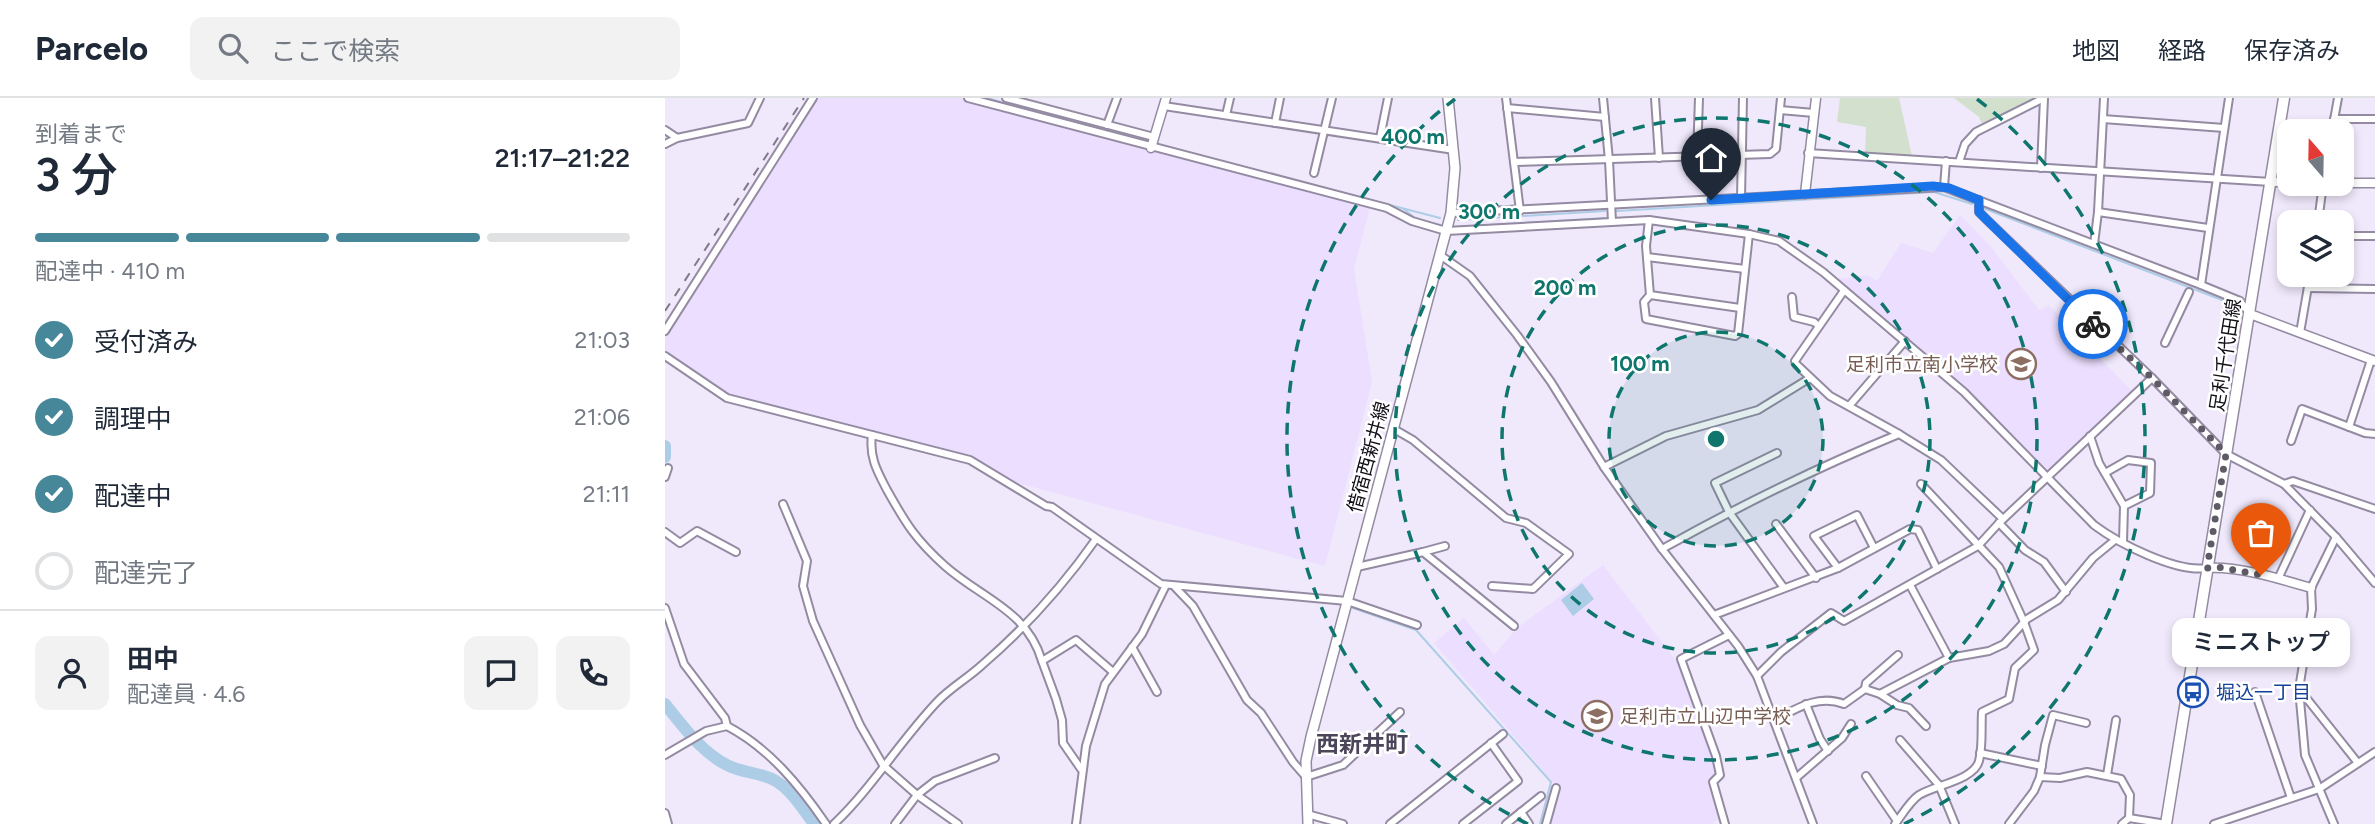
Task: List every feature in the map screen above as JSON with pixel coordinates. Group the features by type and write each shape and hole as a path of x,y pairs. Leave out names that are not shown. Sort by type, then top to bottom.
{"main road":[{"name":"借宿西新井線","path":"1307,819 1306,777 1311,737 1451,213 1455,168 1448,98"},
{"name":"足利千代田線","path":"2166,824 2284,98"}],"street":[{"path":"665,144 677,138 748,123 760,98"},
{"path":"665,331 813,98"},
{"path":"968,98 1387,208 1412,221 1446,231 1649,220 1767,237 1786,246 1822,272 1905,341 1963,392 2094,525 2115,540 2161,560 2198,569 2217,567 2311,588"},
{"path":"1006,98 1154,136"},
{"path":"1107,125 1117,98"},
{"path":"1226,115 1230,98"},
{"path":"1275,122 1280,98"},
{"path":"1314,173 1332,98"},
{"path":"1380,138 1388,98"},
{"path":"1506,98 1520,211"},
{"path":"1603,98 1612,222"},
{"path":"1655,98 1659,158"},
{"path":"1697,157 1699,98"},
{"path":"1741,198 1743,98"},
{"path":"1514,162 1774,152 1781,98"},
{"path":"1805,194 1816,98"},
{"path":"1959,162 1965,144 1976,132 2044,98 2041,167"},
{"path":"2094,244 2104,98"},
{"path":"2201,285 2229,98"},
{"path":"2335,119 2338,98"},
{"path":"1151,148 1165,102 1226,115 1454,150"},
{"path":"1507,108 1605,117"},
{"path":"1780,110 1814,113"},
{"path":"2103,119 2224,128"},
{"path":"2354,119 2375,119"},
{"path":"665,130 677,138"},
{"path":"1808,153 2277,182"},
{"path":"1944,187 1947,162"},
{"path":"2354,183 2375,183"},
{"path":"1451,213 1944,187 2201,285 2240,301 2250,314 2373,361 2349,427"},
{"path":"1979,200 1979,212 2152,378 2226,454 2284,484 2336,537 2375,583"},
{"path":"2098,212 2209,228"},
{"path":"1649,220 1647,257 1650,295 1644,302 1646,319 1735,336 1738,334 1749,234"},
{"path":"2354,236 2375,236"},
{"path":"1440,255 1470,276 1517,335 1551,382 1604,467 1757,676 1813,824"},
{"path":"1647,257 1745,269"},
{"path":"2300,333 2308,288 2375,289"},
{"path":"1843,292 1795,361 1830,396 1941,460 2001,521 2025,550 2044,562 2066,592"},
{"path":"2165,343 2189,292"},
{"path":"1650,295 1740,308"},
{"path":"1792,297 1794,317 1819,326"},
{"path":"1849,406 1905,341"},
{"path":"665,356 726,398 970,460 1046,506 1052,507 1096,539 1170,585 1193,606 1247,700 1261,713 1306,777 1343,765 1400,712"},
{"path":"1604,467 1666,436 1758,410 1810,377"},
{"path":"1757,676 1781,652 1831,613 1844,621 1978,546 2152,378"},
{"path":"2291,441 2302,409 2375,435"},
{"path":"1394,429 1413,440 1506,518 1526,523 1569,554 1533,589 1492,586"},
{"path":"1662,549 1809,473 1899,434"},
{"path":"871,435 872,462 909,529 948,568 1004,606 1037,642 1059,710 1063,743 1081,769"},
{"path":"2090,436 2099,463 2124,506 2123,542"},
{"path":"1777,453 1715,483 1729,512 1784,588"},
{"path":"2105,473 2128,460 2151,463 2150,493 2124,506"},
{"path":"665,477 668,468"},
{"path":"2284,484 2293,481 2375,509"},
{"path":"1866,776 1896,822 1916,796 1972,773 1979,763 1982,712 2009,699 2015,668 2034,650 2025,622 1999,567 1921,484"},
{"path":"783,504 807,561 803,586 813,621 860,725 883,765 917,795 958,824"},
{"path":"2278,579 2310,510"},
{"path":"1838,568 1814,536 1857,515 1874,548"},
{"path":"1776,524 1816,578"},
{"path":"1714,615 1816,578 1910,529 1916,529 1921,535 1937,569"},
{"path":"665,532 680,543 697,531 736,552"},
{"path":"2334,824 2305,755 2299,689 2312,609 2311,588 2336,537"},
{"path":"834,824 856,803 883,765 939,700 981,666 1023,626 1060,587 1096,539"},
{"path":"1880,694 1949,658 1997,648 2004,644 2025,622 2058,600 2093,558 2115,540"},
{"path":"1357,567 1445,546"},
{"path":"1423,552 1514,626"},
{"path":"1170,585 1347,601 1417,625"},
{"path":"1076,824 1081,769 1105,684 1142,634 1170,585"},
{"path":"1910,585 1949,658"},
{"path":"665,608 684,664 725,718 727,726"},
{"path":"1724,824 1713,782 1720,775 1716,756 1681,659 1729,635"},
{"path":"1042,661 1076,640 1113,671"},
{"path":"1132,647 1157,692"},
{"path":"1775,720 1806,704 1828,699 1844,704 1865,689 1866,683 1898,655"},
{"path":"1865,689 1909,708 1926,726"},
{"path":"2299,689 2358,764"},
{"path":"2255,692 2291,798"},
{"path":"1806,704 1820,739 1828,751"},
{"path":"2009,824 2034,791 2040,776 2053,715 2086,723"},
{"path":"2107,775 2116,720"},
{"path":"1797,778 1842,738 1851,724"},
{"path":"665,755 713,727 727,726 786,772 802,789 826,824"},
{"path":"1390,824 1503,734"},
{"path":"1900,740 1939,785 1955,824"},
{"path":"1463,824 1518,781 1491,743"},
{"path":"2214,824 2319,789 2375,752"},
{"path":"1980,753 2042,766"},
{"path":"895,824 917,795 935,781 995,758"},
{"path":"2040,776 2060,779 2087,772 2121,779 2128,790 2129,818"},
{"path":"1546,824 1556,788"},
{"path":"1506,824 1541,796"},
{"path":"1521,812 1529,824"},
{"path":"665,813 668,824"},
{"path":"1399,817 1404,824"},
{"path":"2236,817 2240,824"},
{"path":"2122,824 2129,818 2166,824"},
{"path":"1307,819 1343,824"}],"shaded area":[{"path":"813,98 970,98 1371,204 1354,269 1372,382 1325,566 1003,479 970,460 727,398 665,356 665,331"},
{"name":"足利市立南小学校","path":"1960,215 1991,247 2039,310 2049,305 2073,332 2086,322 2092,329 2082,340 2133,392 2048,471 1964,388 1838,279 1867,275 1877,281 1901,243 1933,253"},
{"name":"足利市立山辺中学校","path":"1603,565 1683,670 1718,774 1710,782 1719,819 1712,824 1548,824 1558,788 1434,643 1464,618 1494,655 1517,628"}],"green space":[{"path":"1840,98 1899,98 1912,156 1865,153 1866,127 1837,122"},
{"path":"1954,98 2036,98 1982,124 1979,117"}],"water":[{"path":"1582,583 1594,599 1573,616 1561,600"}],"waterway":[{"path":"987,98 1145,141"},
{"path":"1160,145 1440,218"},
{"path":"1617,211 1934,192 1972,204"},
{"path":"1983,208 2222,300"},
{"path":"1404,209 1416,219"},
{"path":"1458,220 1605,211"},
{"path":"1456,227 1605,218"},
{"path":"1421,221 1440,225"},
{"path":"665,446 665,457"},
{"path":"1353,608 1416,630 1551,782 1540,824"},
{"path":"665,704 693,738 718,760 780,783 814,824"}],"railway":[{"path":"665,311 804,98"}],"way so far":[{"path":"2093,324 2152,378 2226,454 2207,568 2217,567 2261,575"}],"place":[{"name":"足利市立南小学校","path":"2021,364"},
{"name":"ミニストップ","path":"2261,575"},
{"name":"堀込一丁目","path":"2193,692"},
{"name":"足利市立山辺中学校","path":"1597,716"}],"district":[{"name":"西新井町","path":"1362,744"}],"route":[{"path":"1711,200 1933,186 1949,188 1979,200 1979,212 2093,324"}]}
